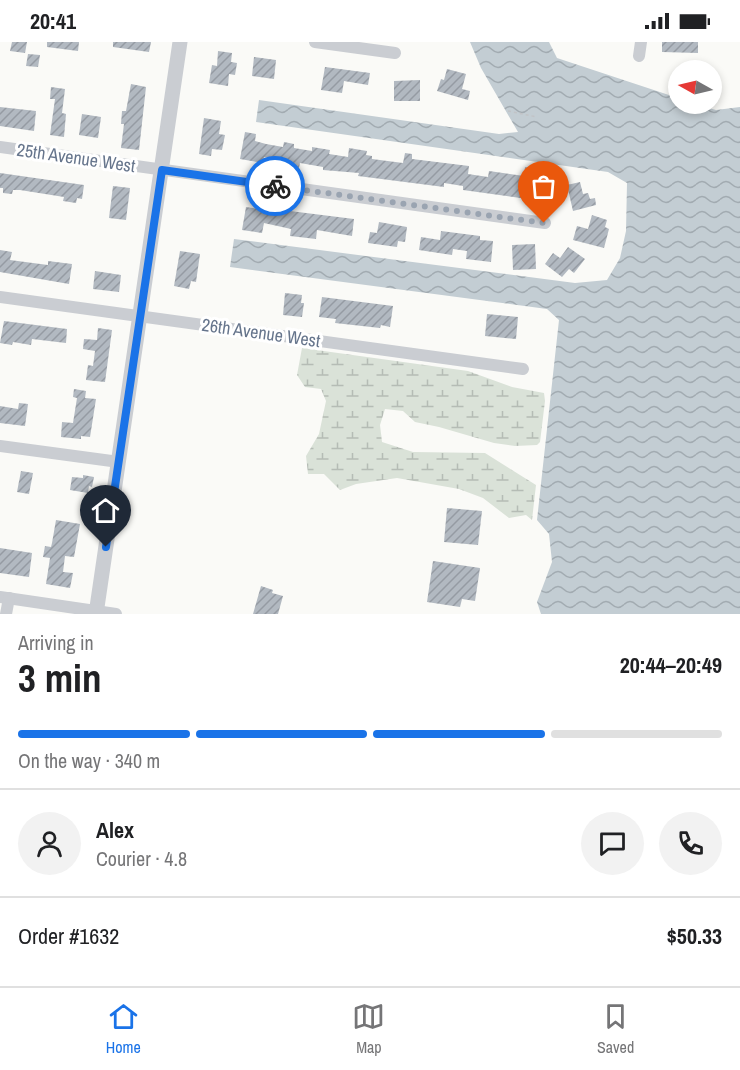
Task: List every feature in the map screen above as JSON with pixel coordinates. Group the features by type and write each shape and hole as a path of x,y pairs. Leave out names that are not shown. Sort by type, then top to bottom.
{"street":[{"path":"97,613 180,42"},
{"path":"315,42 395,53"},
{"path":"639,56 641,42"},
{"name":"25th Avenue West","path":"0,147 544,223"},
{"name":"26th Avenue West","path":"0,297 523,369"},
{"path":"0,446 119,462"},
{"path":"6,614 4,597 97,613 116,614"}],"path":[{"path":"508,111 537,117"}],"green space":[{"path":"302,348 468,371 512,387 544,393 540,442 537,445 515,446 494,443 415,422 403,411 385,409 380,425 382,442 413,452 485,453 536,485 532,520 526,515 509,518 483,498 459,489 397,478 356,484 340,490 324,474 308,474 306,456 319,434 326,401 321,389 305,387 297,375"}],"water":[{"path":"470,42 549,42 557,58 668,95 668,114 722,114 722,109 740,107 740,614 541,614 537,602 552,562 549,534 537,520 559,320 547,309 230,267 234,239 575,283 607,280 620,258 626,231 627,183 608,172 256,122 259,100 499,134 518,132 481,68"}],"building":[{"path":"12,42 27,42 25,53 10,51"},
{"path":"47,42 79,42 78,51 47,47"},
{"path":"113,42 151,42 149,52 113,47"},
{"path":"662,42 698,42 698,53 662,52"},
{"path":"218,51 232,53 231,62 237,63 235,75 229,74 228,86 209,83 212,65 217,66"},
{"path":"28,54 40,55 38,67 26,66"},
{"path":"254,57 276,60 274,79 252,76"},
{"path":"325,67 370,73 368,85 344,81 342,93 321,90"},
{"path":"447,69 466,74 462,89 470,91 468,100 437,91 441,79 444,80"},
{"path":"420,80 420,101 394,101 394,81"},
{"path":"131,84 146,87 139,150 121,148 124,124 121,124 122,111 126,111"},
{"path":"51,87 65,89 62,113 66,114 64,137 50,135 55,99 50,99"},
{"path":"0,107 36,111 34,131 0,126"},
{"path":"82,114 101,117 98,138 79,135"},
{"path":"204,118 221,121 219,134 225,135 222,150 212,149 211,156 199,154"},
{"path":"245,132 256,134 255,141 266,144 283,147 284,142 294,144 294,148 312,151 312,147 330,150 329,154 348,157 349,148 367,151 366,155 372,156 372,159 403,163 405,153 412,154 412,159 469,166 468,174 488,177 489,171 524,176 525,167 552,171 549,193 536,191 535,200 463,190 463,186 444,183 444,187 358,176 359,173 323,170 323,167 300,163 299,168 289,166 290,161 264,157 263,163 240,159"},
{"path":"0,173 84,185 82,199 77,198 76,203 63,201 64,197 20,190 13,190 12,194 3,193 3,188 0,188"},
{"path":"580,182 583,194 588,193 590,199 595,198 596,205 573,211 567,185"},
{"path":"113,186 130,188 126,220 109,218"},
{"path":"260,205 274,209 354,219 352,236 317,230 316,239 290,236 291,229 264,223 262,233 242,230 246,207 259,209"},
{"path":"592,215 607,220 605,227 609,229 604,248 573,240 577,226 588,229"},
{"path":"379,222 407,227 405,242 398,241 397,247 368,243 370,232 377,233"},
{"path":"441,231 480,236 480,240 493,241 491,262 466,259 467,251 453,249 452,255 419,250 421,237 440,240"},
{"path":"535,244 536,269 513,270 512,245"},
{"path":"568,247 585,259 574,273 569,269 562,277 545,264 553,253 560,258"},
{"path":"0,250 12,252 10,260 48,265 48,261 72,264 69,284 0,272"},
{"path":"180,251 200,254 196,282 191,281 189,289 174,286"},
{"path":"95,271 121,275 119,292 93,289"},
{"path":"285,293 302,295 301,303 304,303 302,317 283,315"},
{"path":"322,297 393,306 390,327 335,323 336,319 319,317"},
{"path":"487,314 518,317 516,339 485,336"},
{"path":"4,321 67,329 66,343 32,339 31,345 13,342 12,345 0,343"},
{"path":"98,328 112,330 105,382 86,380 88,365 93,366 95,351 83,349 84,339 97,340"},
{"path":"74,389 86,391 85,398 96,399 90,437 81,436 81,439 61,437 62,422 73,423 77,398 73,397"},
{"path":"19,403 28,404 25,426 0,423 0,406 18,409"},
{"path":"21,471 33,473 29,494 17,492"},
{"path":"83,475 94,477 88,493 70,490 72,477 83,478"},
{"path":"447,508 482,511 478,545 444,542"},
{"path":"56,520 80,524 74,557 65,556 63,572 73,573 70,588 46,584 50,558 43,557 45,546 51,547"},
{"path":"0,548 32,553 29,577 0,573"},
{"path":"433,561 480,568 475,601 462,599 460,607 427,602"},
{"path":"261,586 273,590 272,593 283,596 278,614 253,614"}],"way so far":[{"path":"275,186 544,223"}],"route":[{"path":"106,547 162,170 275,186"}]}
